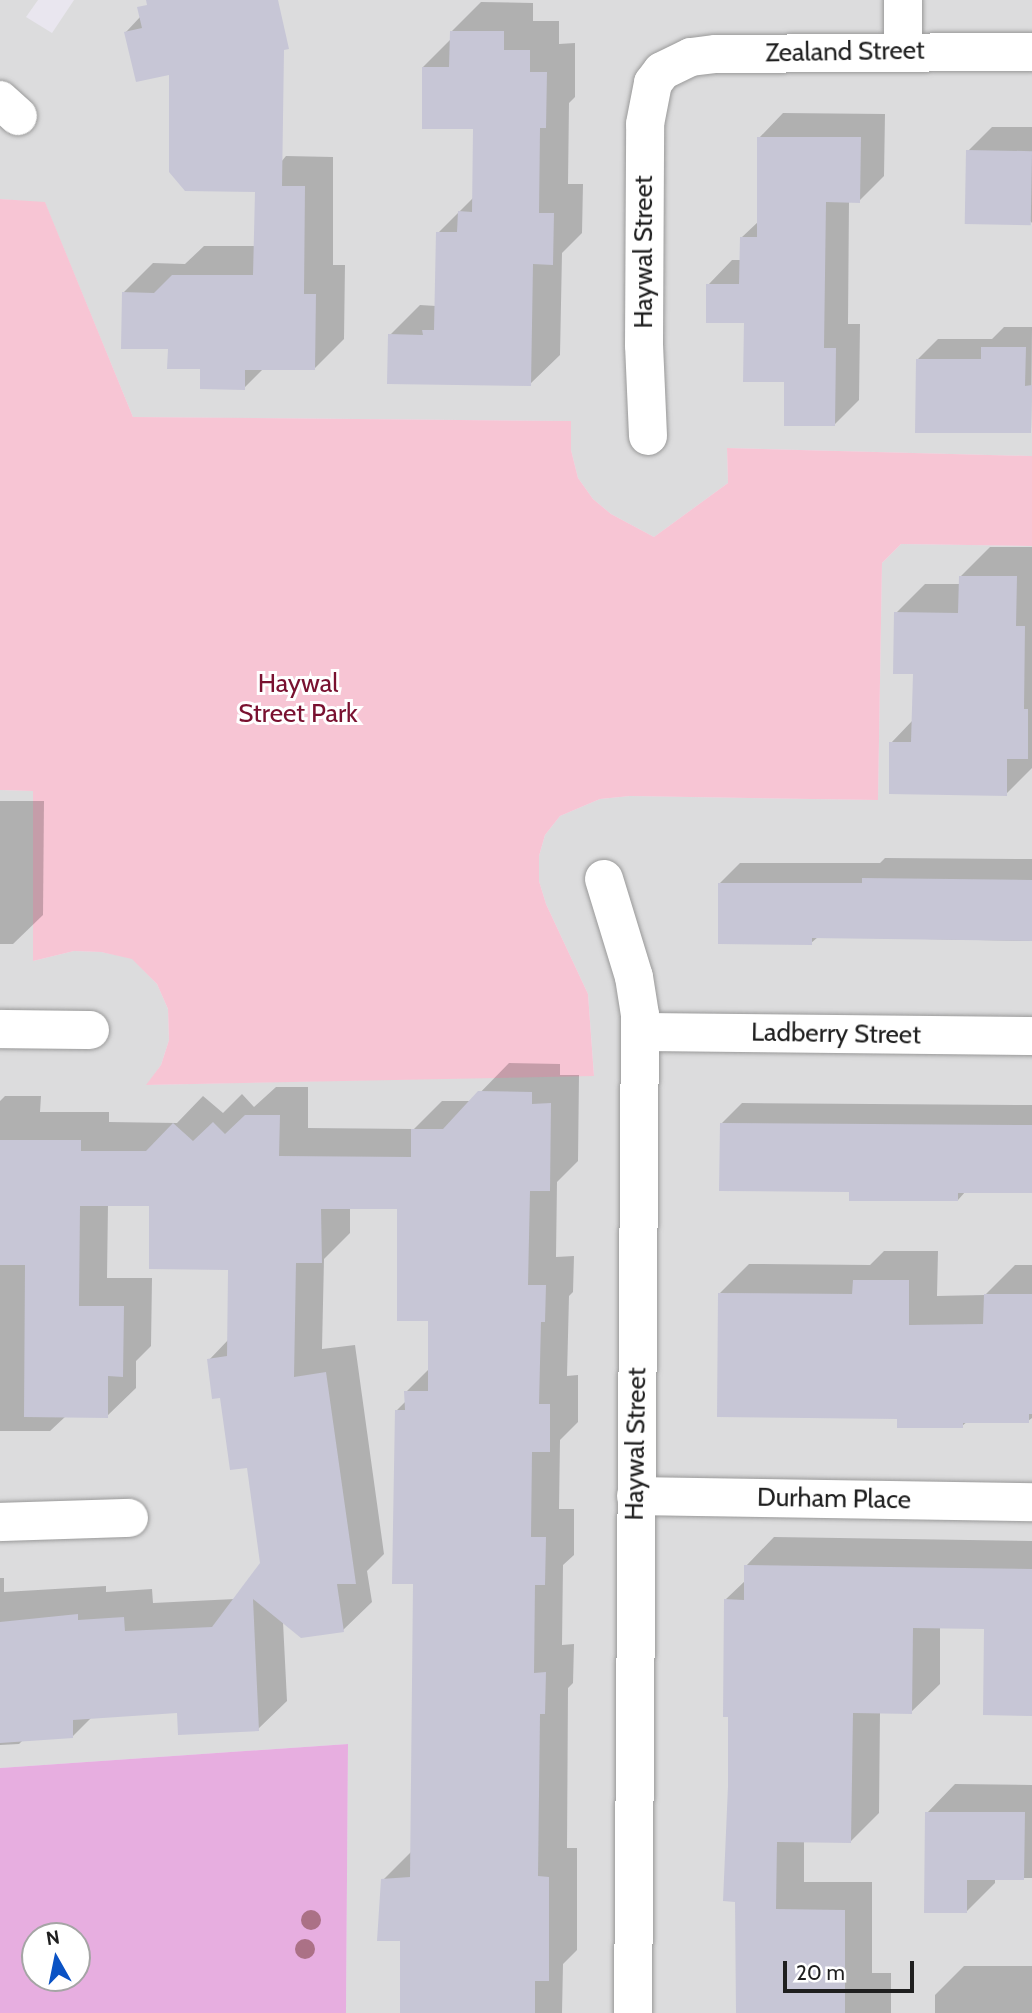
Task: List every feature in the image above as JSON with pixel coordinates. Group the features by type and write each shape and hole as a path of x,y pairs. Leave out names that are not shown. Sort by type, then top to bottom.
{"street":[{"path":"903,0 903,51"},
{"name":"Zealand Street","path":"662,71 691,57 716,54 1032,52"},
{"name":"Haywal Street","path":"648,436 644,345 645,124 653,83 662,71"},
{"name":"Haywal Street","path":"604,879 639,995 640,1032 632,2013"},
{"path":"0,1029 90,1030"},
{"name":"Ladberry Street","path":"640,1032 1032,1036"},
{"name":"Durham Place","path":"636,1496 1032,1502"},
{"path":"0,1522 129,1518"}],"shaded area":[{"path":"0,0 38,0 26,17 52,33 74,0 1032,0 1032,456 727,448 728,483 654,537 611,514 593,499 578,478 571,450 570,421 133,417 45,203 0,199"},
{"path":"901,544 1032,546 1032,2013 346,2013 348,1744 0,1768 0,790 33,791 33,961 74,951 101,952 132,958 157,984 168,1009 169,1040 161,1065 147,1085 594,1075 588,994 546,904 539,881 539,856 545,835 560,816 600,799 630,796 878,800 882,563"},
{"path":"348,1744 346,2013 0,2013 0,1768"}],"green space":[{"name":"Haywal Street Park","path":"0,199 45,202 133,417 571,421 571,450 578,478 593,499 611,514 654,537 728,483 727,448 1032,456 1032,546 901,544 882,563 878,800 630,796 600,799 560,816 545,835 539,856 539,881 546,904 588,994 594,1076 146,1085 161,1065 169,1040 168,1009 157,984 132,959 101,952 74,951 33,961 33,791 0,790"}],"building":[{"path":"146,0 278,0 289,49 284,50 282,186 305,186 304,294 316,294 315,370 245,370 245,390 200,389 200,369 167,369 168,349 121,349 122,292 154,293 172,275 253,275 255,192 185,191 169,172 169,75 136,82 124,32 142,28 137,7 147,5"},
{"path":"450,31 504,31 504,50 530,50 530,72 547,72 546,128 540,128 539,213 554,213 553,265 533,264 531,386 387,384 388,334 423,335 422,330 434,330 436,232 457,232 458,211 472,212 473,129 422,129 422,67 449,67"},
{"path":"757,137 861,137 860,203 826,202 824,348 836,348 835,426 784,426 784,382 743,382 744,323 706,323 706,284 739,284 740,237 757,237"},
{"path":"966,150 1032,151 1031,225 965,224"},
{"path":"981,347 1026,347 1025,386 1032,385 1031,433 915,433 916,359 981,359"},
{"path":"959,576 1017,576 1016,626 1025,626 1024,709 1028,709 1028,759 1007,759 1007,796 889,794 889,742 911,742 913,674 893,674 894,612 958,613"},
{"path":"862,878 1032,880 1032,941 812,938 812,945 718,944 718,883 862,883"},
{"path":"478,1091 532,1092 532,1104 551,1103 550,1191 530,1191 528,1285 546,1285 545,1322 541,1322 539,1404 550,1404 550,1452 532,1452 531,1537 546,1537 545,1585 535,1585 534,1673 546,1672 545,1714 540,1714 538,1876 549,1877 549,1981 535,1981 535,2013 400,2013 400,1941 377,1941 381,1879 410,1877 413,1584 392,1584 395,1410 405,1410 404,1391 428,1391 428,1321 397,1321 397,1209 321,1209 322,1263 296,1263 294,1377 326,1372 356,1584 337,1584 344,1632 301,1638 253,1599 259,1731 178,1735 177,1713 73,1720 73,1738 0,1743 0,1622 78,1614 78,1620 124,1617 125,1631 212,1627 260,1563 247,1468 230,1470 220,1398 212,1399 207,1359 227,1356 228,1270 149,1269 149,1206 80,1206 79,1306 124,1306 123,1377 108,1376 108,1418 24,1417 25,1265 0,1265 0,1140 81,1140 81,1151 146,1151 173,1123 193,1141 213,1122 225,1134 245,1115 280,1115 279,1156 411,1157 411,1129 443,1129"},
{"path":"720,1123 1032,1125 1032,1193 958,1193 958,1201 849,1201 849,1192 719,1191"},
{"path":"853,1280 909,1280 909,1325 983,1324 984,1294 1032,1294 1032,1414 1029,1414 1029,1423 963,1423 963,1428 897,1428 897,1419 717,1417 718,1293 852,1294"},
{"path":"744,1565 1032,1569 1032,1716 983,1715 984,1629 913,1628 912,1714 853,1713 851,1843 777,1842 776,1909 845,1910 845,2013 736,2013 735,1902 723,1901 728,1786 728,1717 723,1717 724,1599 744,1600"},
{"path":"925,1812 1025,1812 1024,1880 967,1880 967,1913 924,1913"}]}
